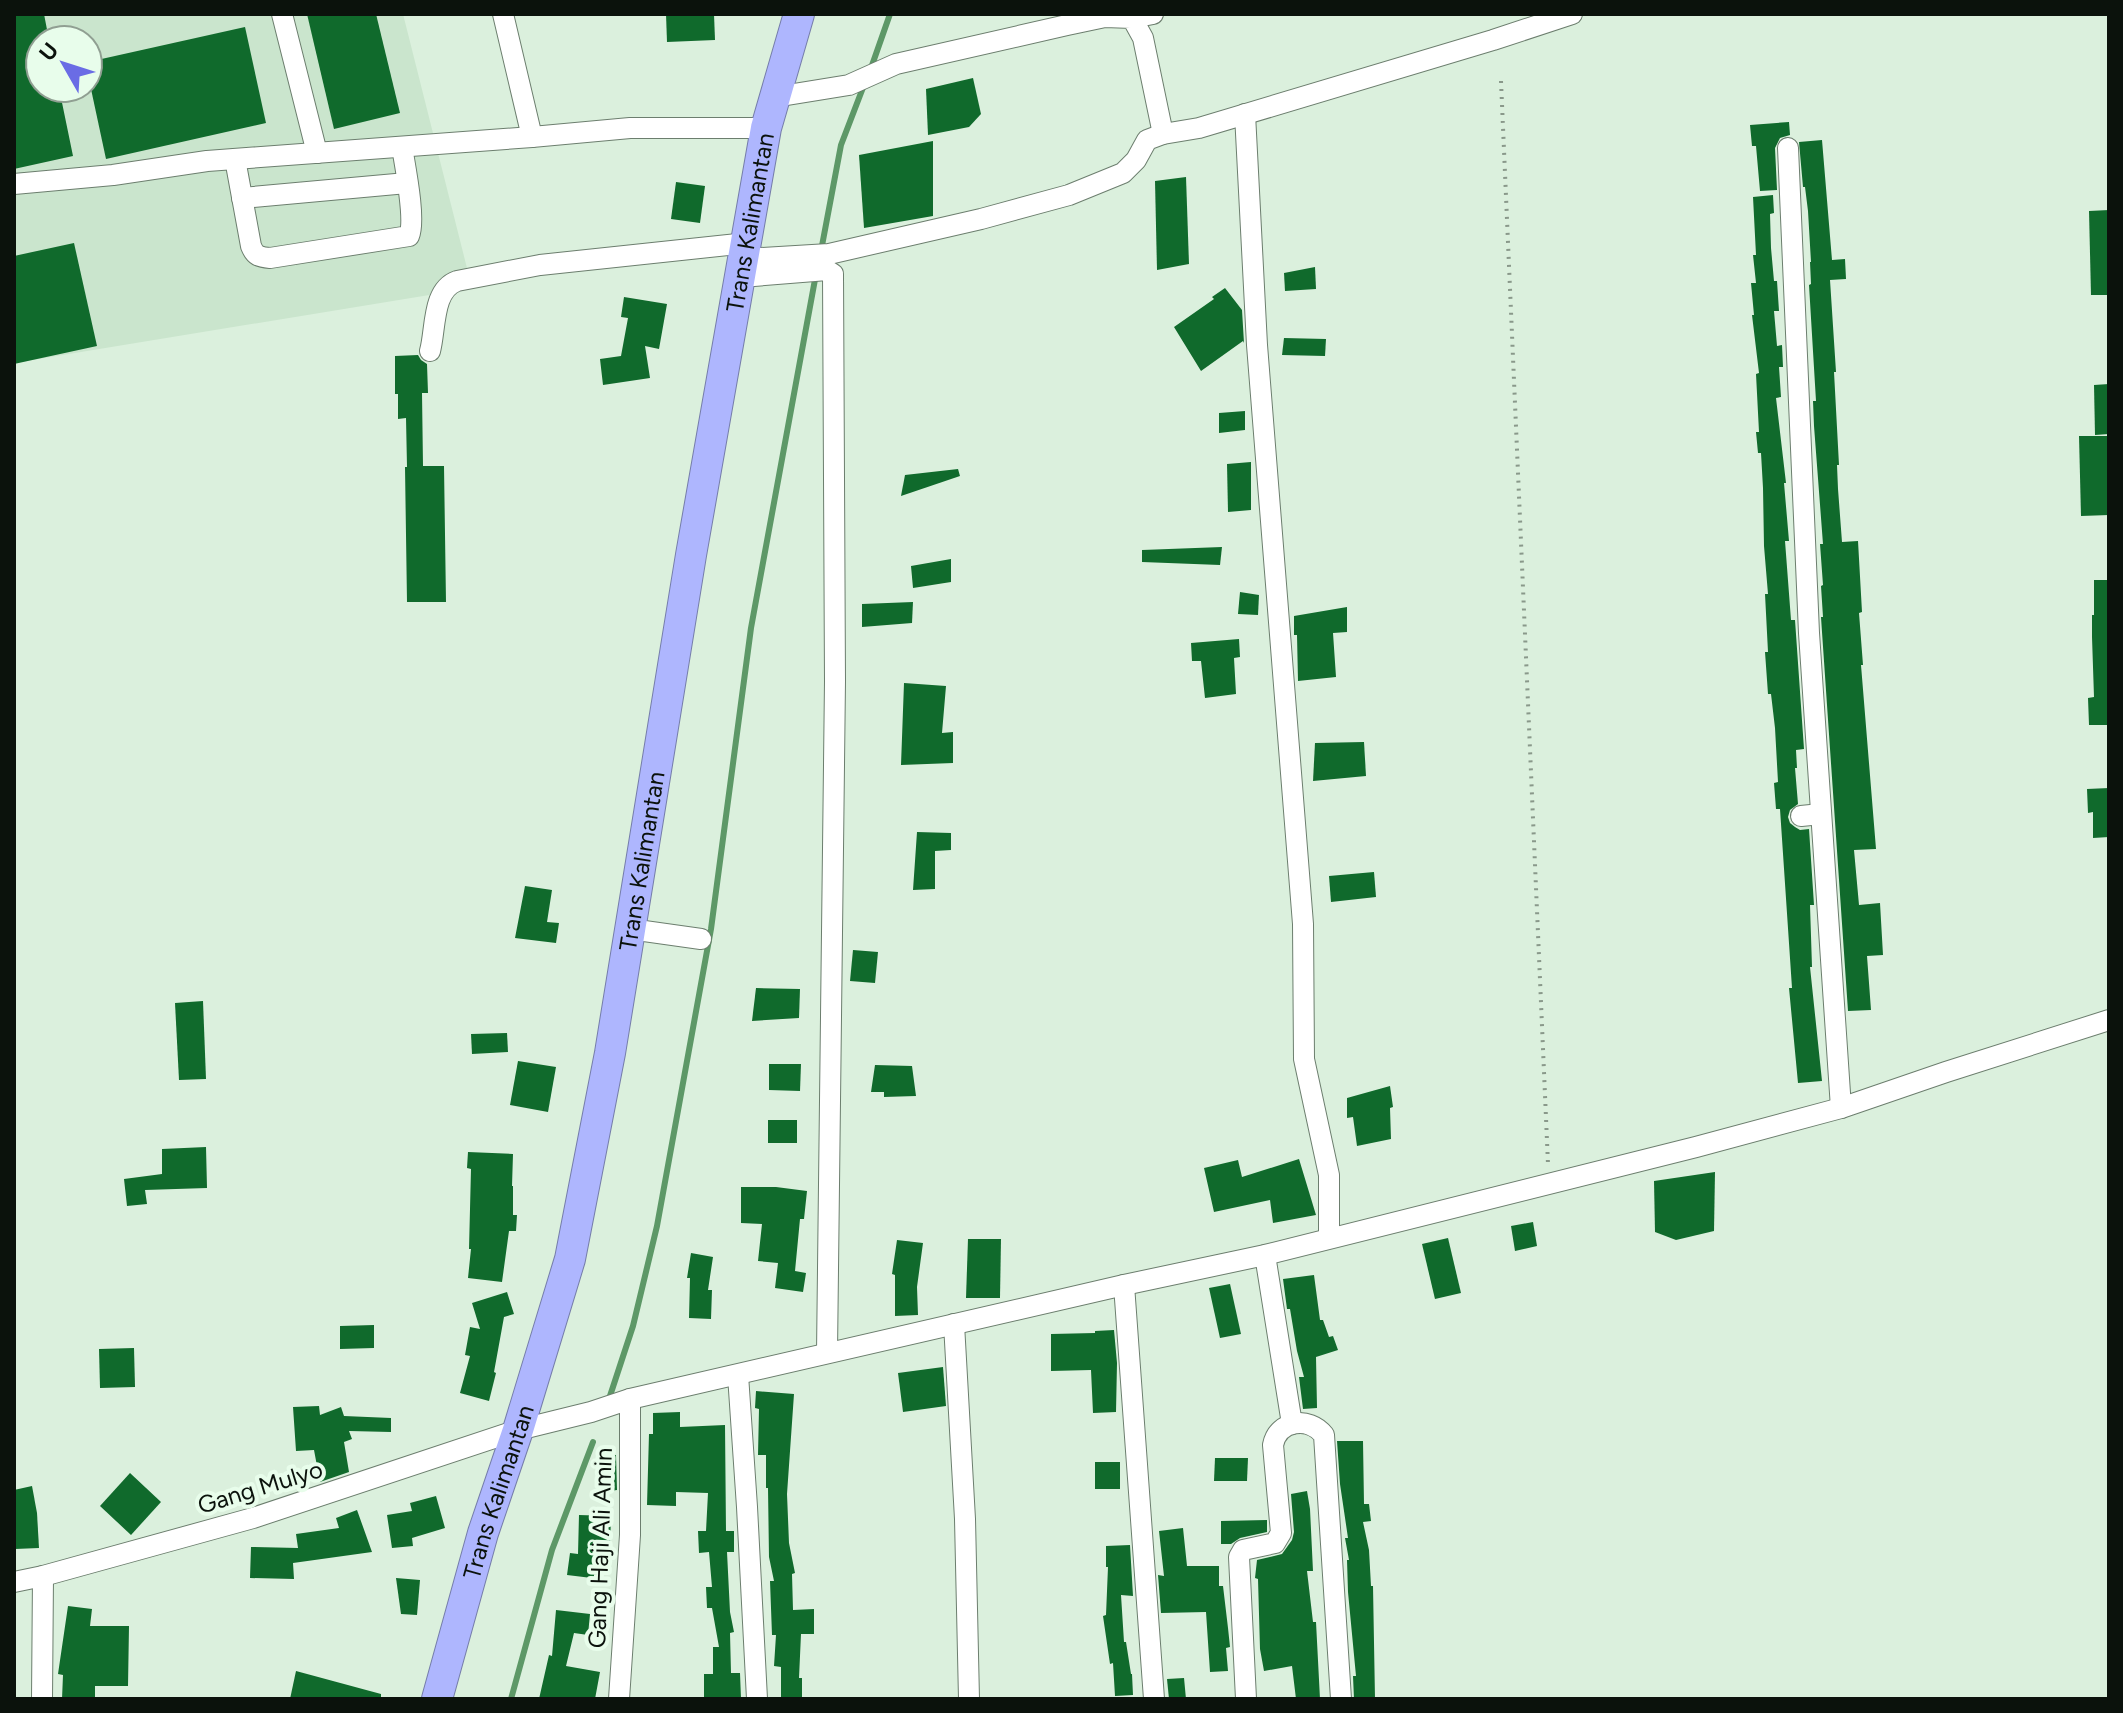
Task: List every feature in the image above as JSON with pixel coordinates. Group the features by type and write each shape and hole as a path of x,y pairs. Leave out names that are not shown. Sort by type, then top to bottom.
{"highway":[{"name":"Trans Kalimantan","path":"437,1699 483,1533 570,1259 590,1163 766,128 799,14"}],"street":[{"path":"282,14 317,153"},
{"path":"503,14 532,137"},
{"path":"430,351 440,299 449,284 457,281 540,265 744,260 818,263 1069,195 1123,173 1136,160 1147,140 1163,134 1245,114 1572,14"},
{"path":"775,97 849,85 896,64 1105,17 1142,16 1143,38 1163,134"},
{"path":"1245,114 1257,345 1303,924 1304,1059 1329,1175 1329,1238"},
{"path":"14,184 113,175 207,161 630,128 766,128"},
{"path":"235,159 254,253 258,257 270,258 409,236 412,230 402,147"},
{"path":"1788,148 1809,633 1811,815 1841,1108"},
{"path":"242,198 407,183"},
{"path":"818,263 831,271 834,280 835,681 827,1353"},
{"path":"630,929 701,939"},
{"name":"Gang Mulyo","path":"14,1582 253,1518 518,1430 624,1401 1265,1255 1549,1183 1841,1108 2109,1020"},
{"path":"1265,1255 1292,1424"},
{"path":"1124,1285 1154,1699"},
{"path":"954,1324 965,1519 969,1699"},
{"path":"738,1375 757,1699"},
{"name":"Gang Haji Ali Amin","path":"619,1699 630,1535 624,1401"},
{"path":"1246,1699 1239,1557 1243,1550 1275,1543 1281,1533 1273,1445 1280,1428 1292,1424 1312,1425 1324,1435 1341,1699"},
{"path":"42,1699 43,1576"}],"path":[{"path":"1501,81 1549,1183"}],"shaded area":[{"path":"14,14 403,14 472,288 14,363"}],"building":[{"path":"14,14 44,14 46,24 24,24 24,104 62,104 73,156 14,169"},
{"path":"307,14 376,14 400,113 334,129"},
{"path":"666,14 714,14 715,40 667,42"},
{"path":"245,27 266,123 106,159 94,104 104,104 104,58"},
{"path":"973,78 981,114 969,127 928,135 926,89"},
{"path":"1789,122 1790,135 1780,138 1775,148 1777,190 1760,191 1756,146 1752,146 1750,125"},
{"path":"1822,140 1832,260 1845,259 1846,279 1830,280 1836,372 1838,489 1842,542 1858,541 1861,665 1876,849 1854,850 1859,905 1880,903 1883,955 1867,956 1871,1010 1848,1011 1821,617 1823,585 1820,544 1823,544 1814,426 1813,401 1816,401 1809,285 1811,262 1799,142"},
{"path":"933,141 933,216 864,228 859,155"},
{"path":"1186,177 1189,264 1157,270 1155,181"},
{"path":"676,182 705,186 700,223 671,219"},
{"path":"1773,195 1771,248 1779,311 1774,311 1777,346 1782,345 1783,367 1779,367 1781,397 1776,398 1786,483 1789,541 1785,541 1791,620 1795,620 1804,749 1796,750 1798,804 1790,810 1788,817 1790,823 1800,830 1809,829 1814,905 1810,905 1810,967 1822,1081 1798,1083 1789,988 1792,988 1780,809 1776,809 1774,783 1778,782 1775,728 1771,694 1768,694 1765,652 1768,652 1765,594 1768,594 1761,453 1758,453 1756,432 1759,432 1756,374 1759,373 1751,283 1756,283 1753,197"},
{"path":"2109,210 2109,295 2091,295 2089,211"},
{"path":"74,243 97,346 14,364 14,256"},
{"path":"1315,267 1316,289 1285,291 1284,273"},
{"path":"1225,288 1242,310 1244,343 1201,371 1174,327"},
{"path":"624,297 667,304 659,349 645,346 650,378 603,385 600,359 621,356 628,318 621,317"},
{"path":"1284,338 1326,339 1325,356 1282,355"},
{"path":"418,355 427,364 428,393 422,393 423,466 444,466 446,602 407,602 406,418 398,419 395,356"},
{"path":"2109,384 2109,434 2095,435 2094,385"},
{"path":"1245,411 1245,430 1219,433 1219,413"},
{"path":"2079,436 2109,436 2109,515 2081,516"},
{"path":"1251,462 1251,510 1228,512 1227,464"},
{"path":"958,469 960,476 901,496 905,475"},
{"path":"1222,547 1220,565 1142,562 1142,550"},
{"path":"951,559 951,582 913,588 911,566"},
{"path":"2094,580 2109,580 2109,725 2089,725 2088,698 2094,697"},
{"path":"1240,592 1259,595 1258,615 1238,614"},
{"path":"913,602 912,623 862,627 862,604"},
{"path":"1347,607 1347,632 1333,633 1336,677 1298,681 1294,616"},
{"path":"1239,639 1240,657 1234,658 1236,694 1205,698 1201,661 1192,661 1191,643"},
{"path":"904,683 946,686 942,733 953,732 953,763 901,765"},
{"path":"1364,742 1366,776 1313,781 1315,743"},
{"path":"2109,788 2109,837 2093,838 2093,812 2088,813 2087,789"},
{"path":"917,832 951,833 951,850 935,851 935,889 913,890"},
{"path":"1374,872 1376,897 1331,902 1329,876"},
{"path":"525,886 552,890 547,922 559,923 556,943 515,938"},
{"path":"853,950 878,952 875,983 850,981"},
{"path":"756,988 800,989 799,1018 752,1021"},
{"path":"203,1001 206,1079 179,1080 175,1003"},
{"path":"507,1033 508,1052 472,1054 471,1034"},
{"path":"518,1061 556,1067 548,1112 510,1105"},
{"path":"769,1064 801,1064 800,1091 769,1090"},
{"path":"875,1065 912,1066 916,1096 884,1097 884,1092 871,1092"},
{"path":"1390,1086 1393,1107 1390,1108 1391,1139 1357,1146 1353,1117 1347,1118 1347,1098"},
{"path":"768,1120 797,1120 797,1143 768,1143"},
{"path":"206,1147 207,1188 145,1190 147,1204 127,1206 124,1179 162,1174 162,1149"},
{"path":"468,1152 513,1154 516,1231 509,1231 502,1282 468,1278 471,1169 467,1168"},
{"path":"1299,1159 1316,1215 1273,1223 1270,1200 1214,1212 1204,1168 1238,1160 1242,1177"},
{"path":"1715,1172 1714,1231 1676,1240 1655,1232 1654,1181"},
{"path":"741,1187 807,1191 804,1219 800,1219 795,1271 806,1273 803,1292 775,1288 778,1263 758,1261 762,1224 741,1223"},
{"path":"1533,1222 1537,1246 1515,1251 1511,1226"},
{"path":"1448,1238 1461,1293 1435,1299 1422,1244"},
{"path":"968,1239 1001,1239 1000,1298 966,1298"},
{"path":"897,1240 923,1243 917,1287 918,1315 895,1316 895,1275 892,1274"},
{"path":"691,1253 713,1257 708,1290 712,1290 711,1319 689,1318 690,1278 687,1278"},
{"path":"1314,1275 1320,1320 1323,1320 1329,1337 1333,1336 1338,1350 1316,1357 1317,1408 1303,1409 1299,1377 1304,1377 1283,1279"},
{"path":"1230,1284 1241,1334 1220,1338 1209,1288"},
{"path":"507,1292 514,1314 504,1317 489,1401 460,1393 470,1356 465,1355 470,1327 480,1329 472,1303"},
{"path":"374,1325 374,1348 340,1349 340,1326"},
{"path":"1114,1330 1116,1412 1093,1413 1091,1370 1051,1371 1051,1334"},
{"path":"134,1348 135,1387 100,1388 99,1349"},
{"path":"943,1367 946,1406 903,1412 898,1373"},
{"path":"756,1391 794,1394 787,1494 789,1543 795,1573 792,1574 793,1610 814,1609 814,1634 801,1634 799,1678 802,1678 802,1699 781,1699 781,1667 774,1666 776,1635 772,1635 770,1581 774,1581 769,1557 766,1455 758,1455 759,1409 755,1408"},
{"path":"319,1406 320,1415 341,1407 344,1416 391,1418 391,1432 349,1431 352,1439 344,1442 349,1472 320,1482 314,1450 296,1451 293,1407"},
{"path":"680,1412 680,1427 725,1425 726,1531 734,1531 734,1552 727,1552 734,1632 730,1633 731,1673 740,1673 741,1699 704,1699 704,1674 713,1674 713,1647 719,1647 712,1608 707,1608 706,1587 712,1587 709,1552 699,1553 698,1531 706,1531 708,1493 676,1492 676,1506 647,1505 649,1434 653,1434 653,1413"},
{"path":"1337,1441 1363,1441 1364,1504 1369,1504 1371,1521 1363,1522 1373,1586 1375,1699 1354,1699 1353,1676 1356,1676 1345,1538 1348,1538"},
{"path":"616,1455 617,1490 603,1492 599,1457"},
{"path":"1215,1458 1248,1458 1247,1481 1214,1481"},
{"path":"1095,1462 1120,1462 1120,1489 1095,1489"},
{"path":"130,1473 161,1502 131,1535 100,1506"},
{"path":"32,1486 39,1548 15,1549 14,1490"},
{"path":"1307,1491 1313,1571 1307,1571 1313,1622 1316,1622 1320,1699 1296,1699 1292,1666 1264,1671 1260,1649 1258,1579 1255,1578 1257,1560 1282,1554 1292,1540 1291,1494"},
{"path":"436,1496 445,1528 412,1538 413,1546 392,1548 387,1515 412,1511 410,1503"},
{"path":"357,1510 372,1552 293,1563 294,1579 250,1578 251,1547 298,1548 296,1534 339,1528 336,1518"},
{"path":"579,1515 611,1516 610,1546 604,1546 600,1579 567,1575 570,1553 578,1554"},
{"path":"1267,1520 1267,1532 1240,1538 1231,1544 1221,1544 1221,1521"},
{"path":"1183,1528 1187,1566 1219,1566 1219,1586 1223,1586 1230,1647 1226,1648 1228,1671 1210,1672 1206,1612 1161,1613 1158,1575 1164,1576 1159,1531"},
{"path":"1130,1545 1133,1596 1121,1595 1124,1642 1132,1674 1133,1695 1115,1696 1113,1663 1110,1664 1103,1616 1106,1615 1106,1546"},
{"path":"396,1578 420,1580 417,1615 401,1614"},
{"path":"68,1606 92,1609 90,1626 129,1626 128,1686 95,1686 95,1699 62,1699 63,1675 58,1674"},
{"path":"556,1610 590,1614 588,1635 574,1633 566,1666 600,1672 595,1699 539,1699 549,1655 552,1656"},
{"path":"296,1671 381,1694 381,1699 290,1699"},
{"path":"1184,1678 1186,1699 1169,1699 1167,1679"}],"waterway":[{"path":"870,71 890,14"},
{"path":"821,251 841,145 864,85"},
{"path":"608,1402 633,1326 657,1226 711,929 751,628 816,274"},
{"path":"511,1699 552,1550 593,1442"}]}
